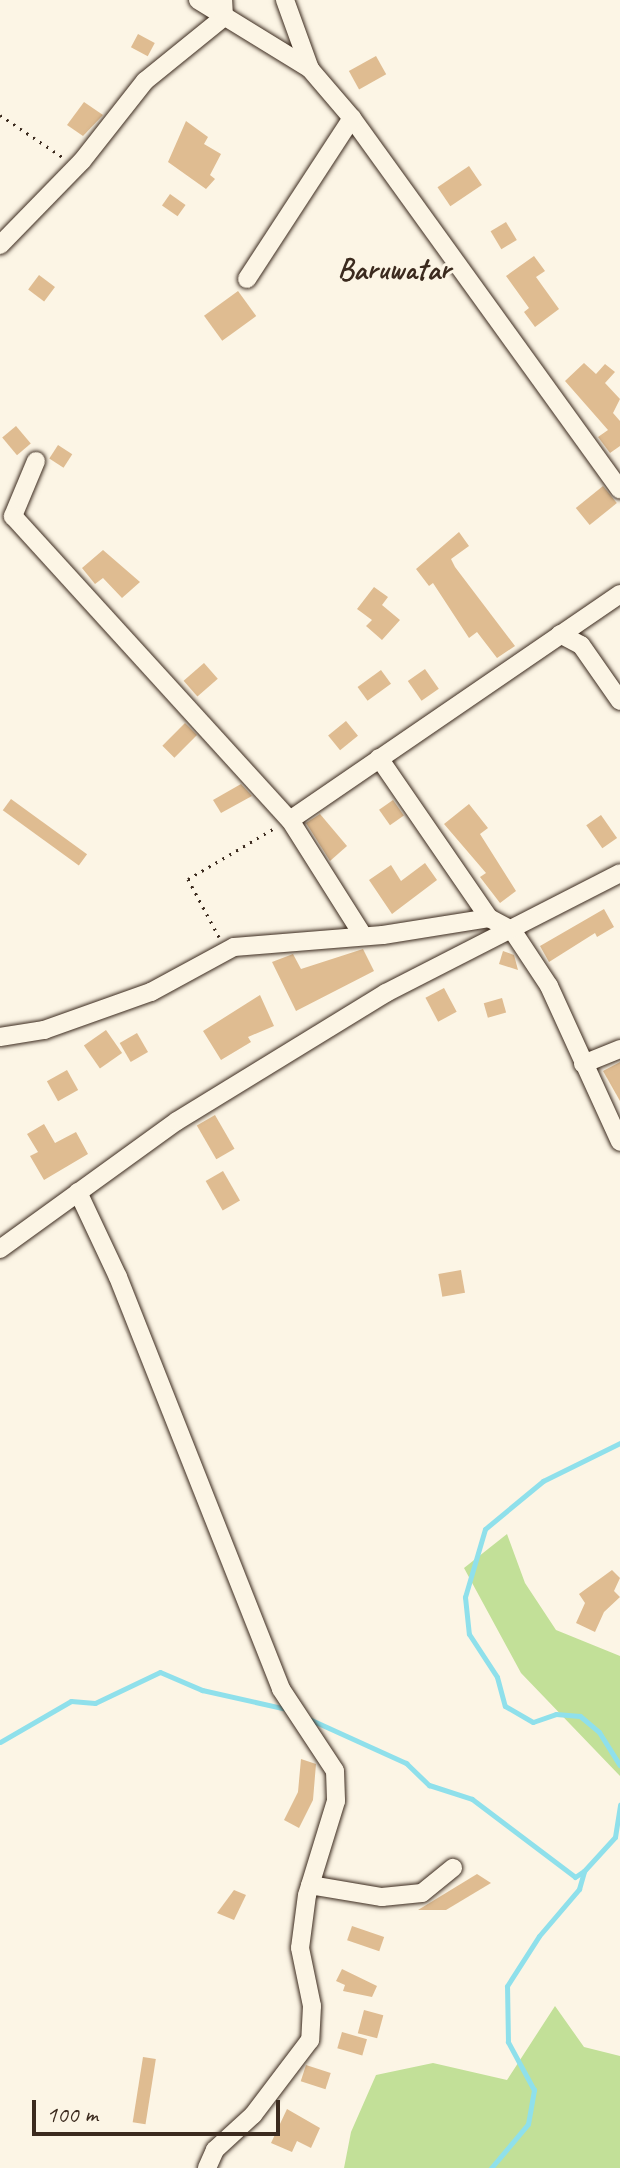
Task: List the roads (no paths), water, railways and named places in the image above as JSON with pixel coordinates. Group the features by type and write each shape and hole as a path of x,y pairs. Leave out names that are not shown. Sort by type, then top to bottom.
{"street":[{"path":"198,0 224,8 310,69 352,118 620,489"},
{"path":"285,0 310,69"},
{"path":"0,245 77,166 145,81 224,8"},
{"path":"247,279 352,118"},
{"path":"36,461 13,516 290,820 362,934"},
{"path":"290,820 620,594"},
{"path":"560,634 581,645 620,701"},
{"path":"379,758 489,918 512,930 549,986 620,1142"},
{"path":"0,1249 177,1121 386,993 620,873"},
{"path":"0,1037 44,1030 151,992 226,951 489,918"},
{"path":"583,1064 620,1049"},
{"path":"78,1192 289,1700 335,1771 336,1801 310,1885 300,1948 312,2006 310,2040 253,2115 215,2150 207,2168"},
{"path":"310,1885 382,1897 422,1893 453,1868"}],"waterway":[{"path":"620,1443 543,1481 485,1529 465,1597 469,1634 497,1677 505,1706 533,1722 556,1714 580,1716 599,1732 620,1765"},
{"path":"0,1742 71,1701 95,1703 160,1672 202,1690 286,1709"},
{"path":"309,1719 406,1763 429,1785 472,1799 575,1877 584,1871"},
{"path":"491,2168 528,2124 534,2090 508,2042 507,1986 539,1936 579,1889 584,1871 615,1837 620,1804"}],"district":[{"name":"Baruwatar","path":"394,269"}]}
